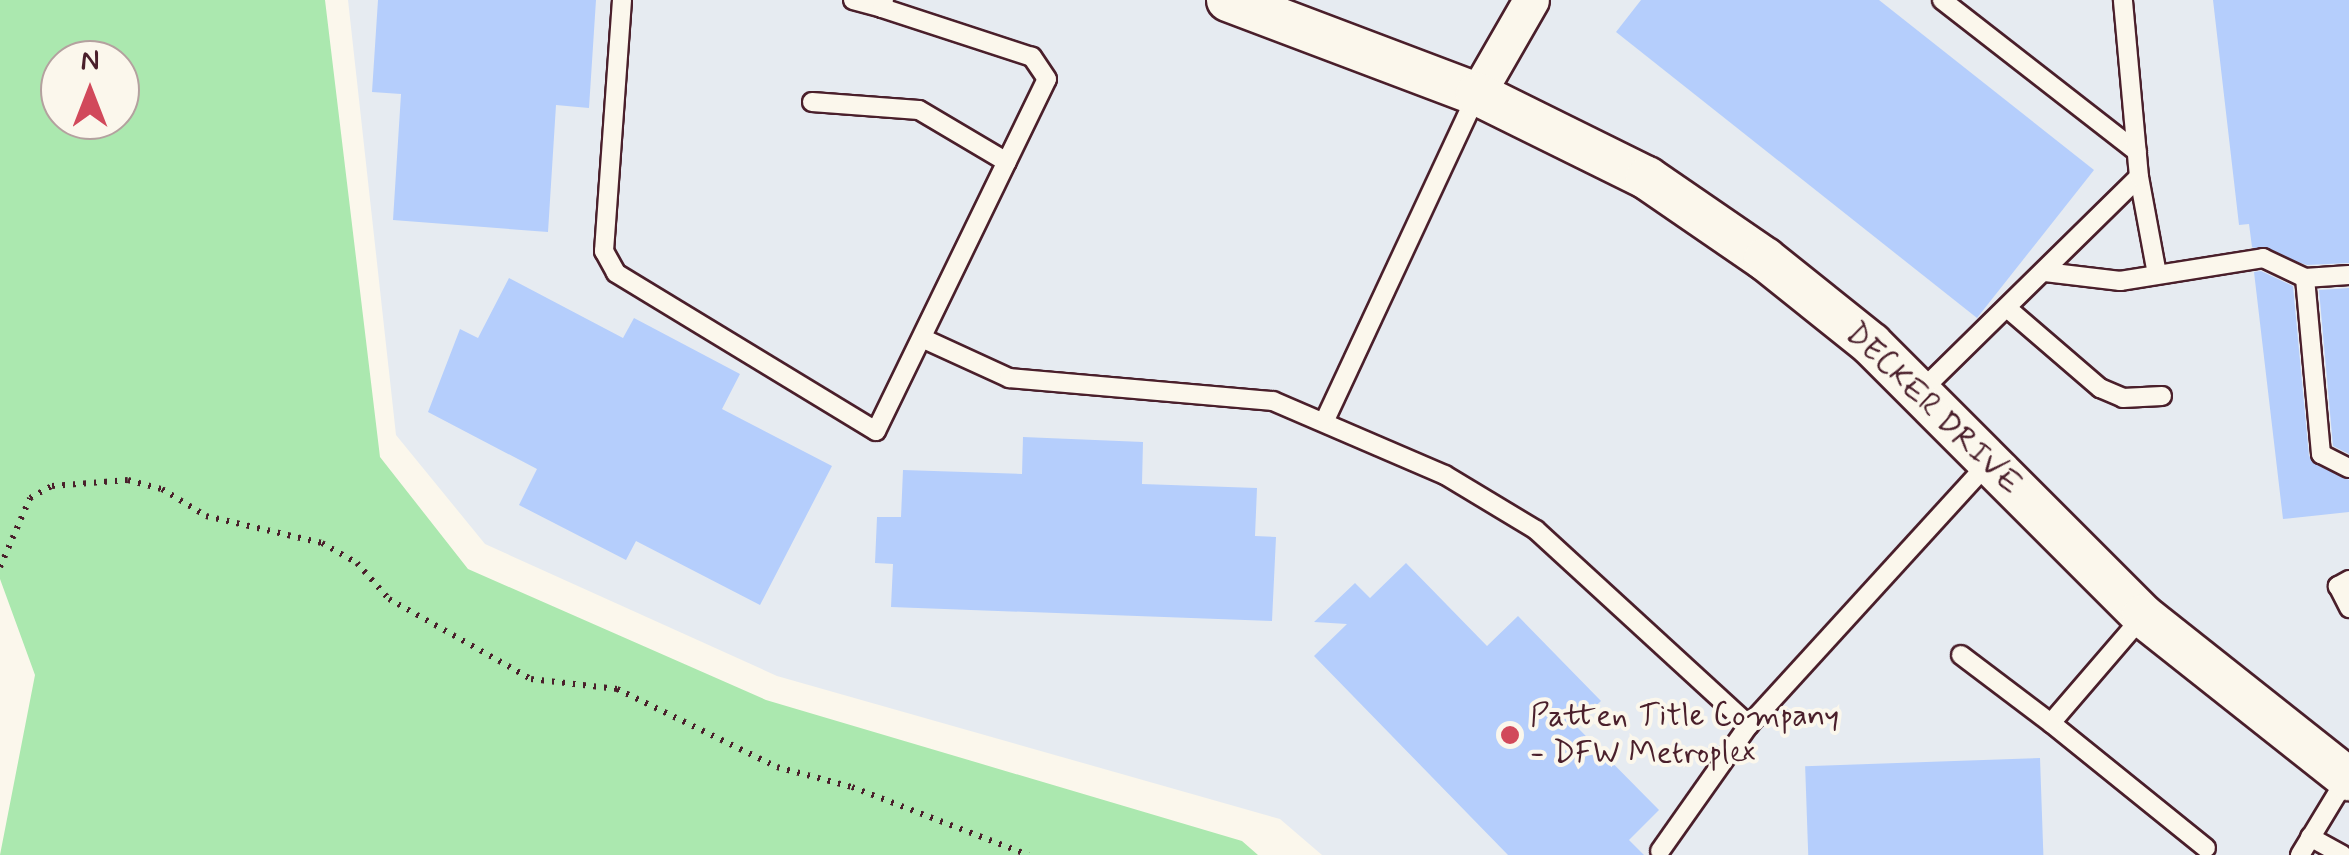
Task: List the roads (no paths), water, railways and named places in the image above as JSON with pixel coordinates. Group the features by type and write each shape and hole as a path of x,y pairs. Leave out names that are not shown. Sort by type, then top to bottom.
{"street":[{"name":"DECKER DRIVE","path":"1228,0 1477,94 1647,178 1765,259 1920,392 2143,616 2348,779"},
{"path":"1477,94 1531,0"}],"lane":[{"path":"622,0 604,251 616,273 876,431 1047,79 1032,57 883,4 854,0"},
{"path":"1942,0 2137,152"},
{"path":"2122,0 2139,176 2158,274"},
{"path":"1325,420 1477,94"},
{"path":"812,102 919,110 1007,162"},
{"path":"1920,392 2139,176"},
{"path":"2045,272 2120,281 2264,258 2305,278 2349,276"},
{"path":"2305,278 2321,454 2349,468"},
{"path":"2007,308 2100,388 2122,398 2162,396"},
{"path":"924,339 1009,378 1273,401 1325,420 1444,475 1536,530 1749,725"},
{"path":"1660,851 1749,725 1988,463"},
{"path":"2349,580 2338,586 2349,608"},
{"path":"2050,722 2143,616"},
{"path":"1961,655 2206,848"},
{"path":"2300,855 2348,779"},
{"path":"2310,838 2342,855"}],"place":[{"name":"Patten Title Company - DFW Metroplex","path":"1510,735"}]}
